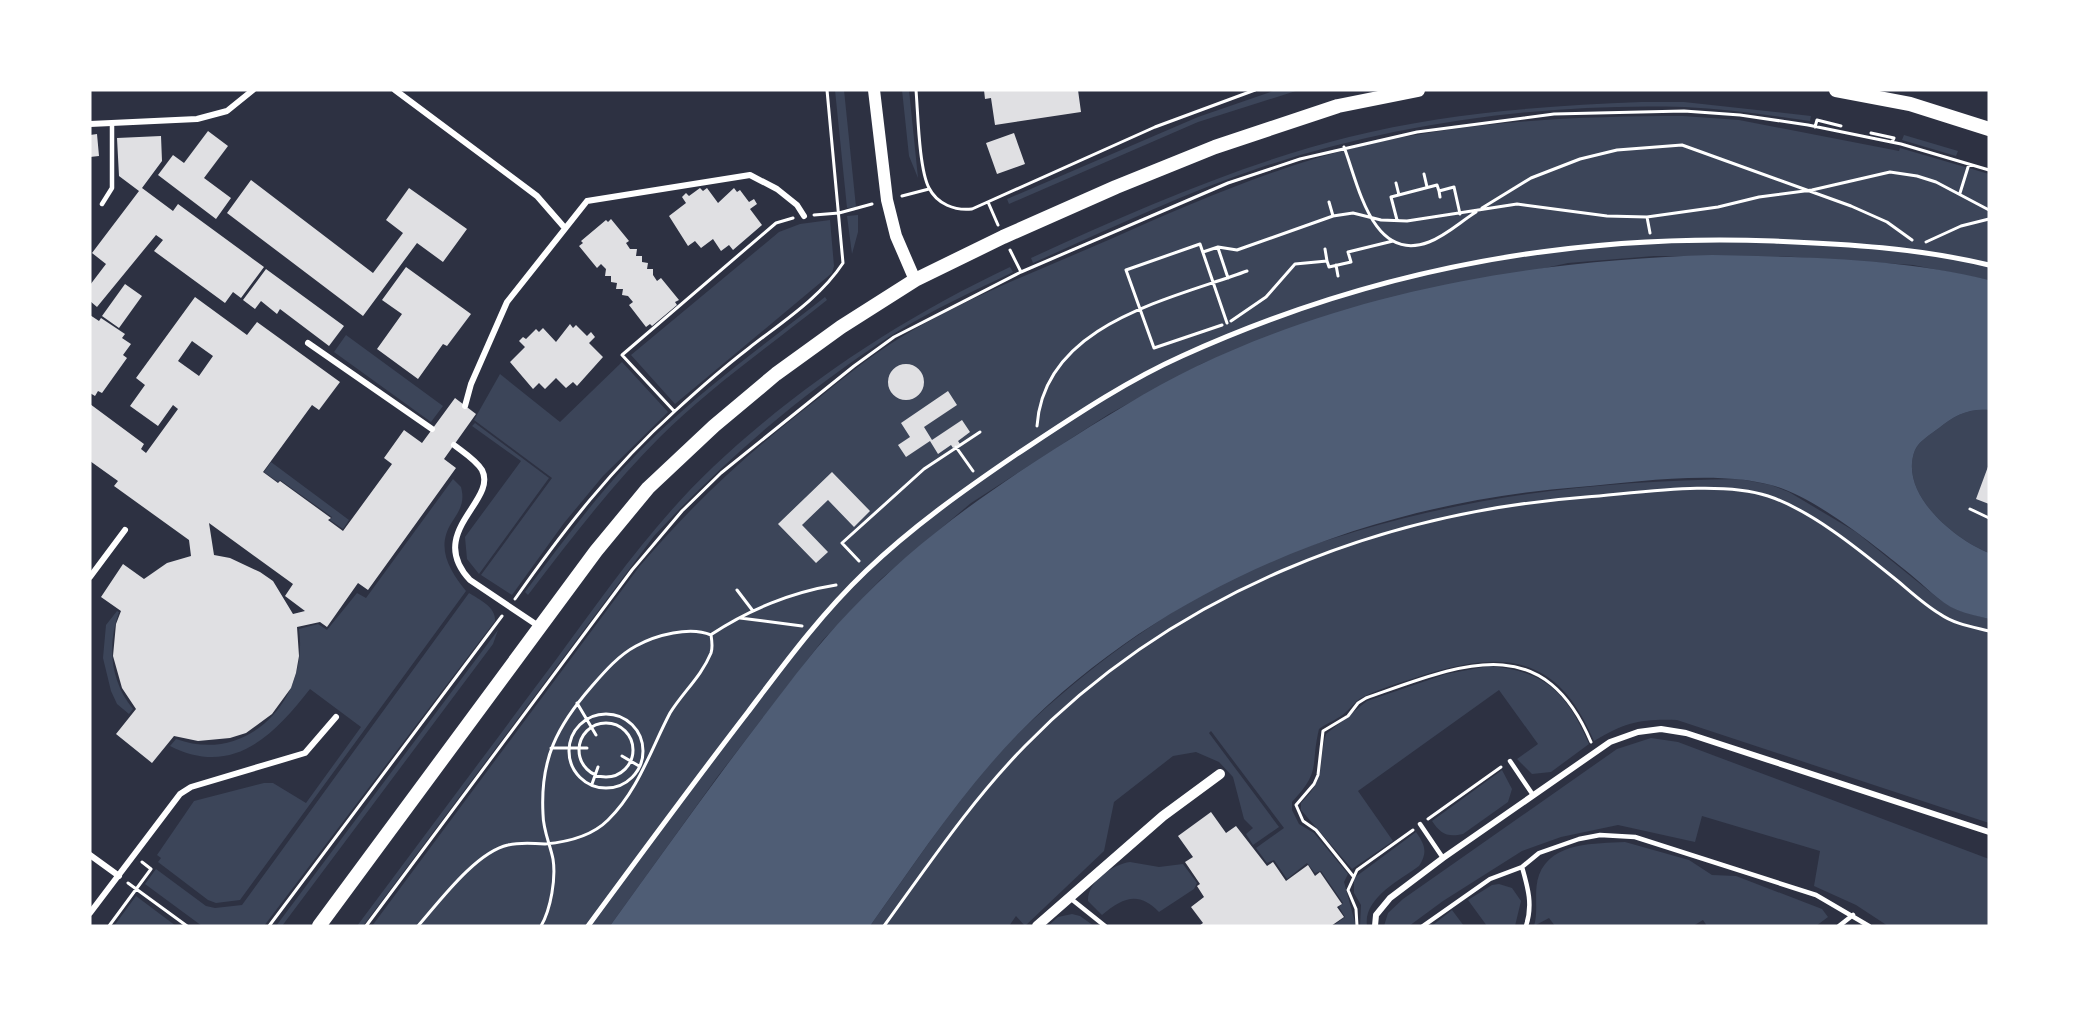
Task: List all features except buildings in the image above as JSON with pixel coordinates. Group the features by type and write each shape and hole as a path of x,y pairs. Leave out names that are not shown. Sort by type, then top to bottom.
{"main road":[{"path":"874,90 887,200 896,236 915,280"},
{"path":"319,926 596,551 648,488 714,426 776,375 841,327 915,280 1003,237 1116,187 1215,147 1338,106 1418,90"},
{"path":"1836,90 1910,104 1989,129"}],"street":[{"path":"90,124 197,119 228,111 253,90"},
{"path":"395,90 537,196 564,227"},
{"path":"465,406 471,384 507,302 564,227 587,201 750,175 777,189 797,205 804,216"},
{"path":"588,926 813,627 867,570 937,510 979,480 1122,388 1179,357 1297,308 1403,277 1508,255 1651,241 1720,239 1920,251 1989,265"},
{"path":"308,343 432,429"},
{"path":"454,445 481,467 485,477 483,488 462,522 456,540 458,564 470,580 540,627"},
{"path":"90,577 125,530"},
{"path":"90,913 180,794 191,787 305,753 336,717"},
{"path":"1375,926 1376,915 1382,906 1443,858 1611,741 1638,732 1660,729 1686,733 1989,832"},
{"path":"1037,926 1068,896 1162,816 1220,774"},
{"path":"90,855 119,876"}],"lane":[{"path":"102,204 112,188 112,123"},
{"path":"1509,761 1533,795"},
{"path":"1420,824 1443,858"},
{"path":"1423,926 1490,879 1522,867 1539,853 1579,839 1600,835 1635,837 1816,895 1869,926"},
{"path":"1522,867 1529,891 1530,913 1526,926"},
{"path":"1068,896 1105,926"},
{"path":"1839,926 1853,915"}],"path":[{"path":"269,926 509,607 565,528 605,479 674,411 833,279 843,263 827,90"},
{"path":"916,90 929,189 943,204 960,211 972,209 1155,127 1255,90"},
{"path":"366,926 632,570 682,510 721,473 854,366 894,337 1021,272 1228,183 1344,147 1465,124 1554,114 1684,111 1740,115 1892,142 1989,170"},
{"path":"1815,127 1817,120 1841,126"},
{"path":"1871,133 1894,138 1892,142"},
{"path":"1344,147 1370,217 1381,233 1395,241 1417,245 1442,236 1511,188 1557,167 1617,150 1669,145 1682,145 1704,151 1776,180 1812,190 1887,222 1904,233 1920,251 1925,243 1936,237 1961,226 1989,219"},
{"path":"1960,193 1969,164"},
{"path":"1203,252 1218,247 1237,250 1333,216 1353,213 1397,221 1460,214 1517,204 1607,216 1647,217 1812,190 1890,172 1917,176 1960,193 1989,210"},
{"path":"1424,174 1427,187"},
{"path":"1396,183 1399,195"},
{"path":"1397,221 1391,197 1437,185 1440,197"},
{"path":"1439,191 1454,188 1460,214"},
{"path":"674,411 622,355 776,224 804,216 839,213 929,189"},
{"path":"1329,202 1333,216"},
{"path":"1647,217 1651,241"},
{"path":"1325,249 1329,267 1351,262 1348,252 1395,241"},
{"path":"1227,323 1200,244 1126,270 1154,348 1227,323 1266,297 1295,264 1327,261"},
{"path":"1218,247 1228,278"},
{"path":"1336,265 1338,276"},
{"path":"1040,439 1037,426 1038,410 1045,388 1070,350 1140,309 1247,271"},
{"path":"867,570 842,543 924,469 980,432"},
{"path":"957,447 979,480"},
{"path":"884,926 982,794 1057,714 1111,669 1166,630 1240,588 1300,562 1422,523 1550,500 1688,490 1741,491 1759,494 1788,505 1832,532 1871,559 1938,614 1989,631"},
{"path":"1970,509 1989,518"},
{"path":"711,635 753,611 823,587 853,585"},
{"path":"737,590 753,611"},
{"path":"739,618 813,627"},
{"path":"541,926 548,910 554,873 543,813 545,769 557,732 578,703 626,652 644,642 681,632 704,632 711,635"},
{"path":"418,926 448,891 494,851 519,843 548,843 574,839 597,829 622,803 672,711 698,679 712,650 711,635"},
{"path":"1353,876 1316,830 1303,821 1296,805 1314,784 1318,775 1323,731 1348,716 1358,703 1366,698 1466,666 1489,664 1524,668 1547,680 1568,698 1580,715 1596,752"},
{"path":"578,703 596,735"},
{"path":"607,714 616,715 633,726 642,742 641,767 623,783 604,788 592,784 573,768 569,748 574,731 587,719 607,714"},
{"path":"607,723 626,731 633,744 631,761 619,775 605,778 595,776 581,763 578,748 582,736 591,727 607,723"},
{"path":"551,748 587,748"},
{"path":"622,756 641,767"},
{"path":"592,784 598,767"},
{"path":"109,926 151,869 134,856"},
{"path":"119,876 187,926"}],"shaded area":[{"path":"835,90 844,90 856,207 847,208"},
{"path":"902,90 909,90 918,178 909,156"},
{"path":"1276,90 1299,90 1198,122 1009,204 1007,199 1198,117"},
{"path":"1641,102 1684,102 1811,116 1810,121 1716,109 1631,107 1523,113 1415,128 1310,152 1259,168 1173,201 1033,263 1031,258 1187,190 1267,161 1349,137 1457,116"},
{"path":"1683,116 1739,120 1899,151 1900,148 1989,174 1989,280 1913,265 1780,256 1654,256 1568,263 1341,312 1260,340 1201,364 1109,414 971,503 881,579 822,641 718,776 610,926 372,926 639,567 660,543 747,457 846,376 895,341 974,298 1174,211 1297,164 1361,146 1481,126 1602,117"},
{"path":"1904,135 1958,151 1956,156 1902,140"},
{"path":"858,215 858,232 852,254 847,216"},
{"path":"830,220 834,266 832,273 675,404 631,355 779,232 800,224"},
{"path":"1712,255 1886,263 1989,280 1989,410 1968,412 1944,424 1917,447 1912,466 1914,482 1922,498 1933,512 1960,537 1989,553 1989,619 1950,607 1862,536 1824,510 1806,499 1771,485 1726,478 1676,478 1502,496 1425,511 1350,532 1277,560 1207,593 1140,633 1078,679 999,754 941,826 870,926 610,926 747,738 827,636 872,588 921,544 973,504 1108,416 1179,375 1258,340 1320,317 1384,299 1514,272 1646,258"},
{"path":"1010,267 1013,272 895,333 830,378 768,427 681,507 654,536 363,926 357,926 611,585 649,536 691,489 746,437 781,408 854,355 930,308"},
{"path":"825,297 827,300 720,383 660,437 608,494 528,595 525,592 589,509 640,450 699,396"},
{"path":"346,335 443,406 431,422 334,352"},
{"path":"622,362 668,412 603,476 564,523 512,595 481,575 552,478 474,420 500,374 560,422"},
{"path":"1989,410 1989,553 1960,537 1932,512 1914,482 1912,466 1917,447 1944,424 1968,412"},
{"path":"475,423 549,478 479,574 467,559 465,537 521,461 472,426"},
{"path":"271,462 349,520 343,529 330,520 332,517 280,480 278,482 264,472"},
{"path":"453,479 461,487 462,502 447,532 445,550 450,567 466,591 240,900 216,903 208,900 158,862 161,858 157,855 194,801 264,783 273,783 306,803 361,727 310,689 282,722 250,747 232,754 213,757 193,755 170,746 176,739 202,745 227,743 249,734 268,720 283,701 294,679 300,655 299,629 318,624 327,630 357,593 366,598"},
{"path":"1740,479 1771,485 1789,492 1856,532 1939,599 1957,610 1989,619 1989,823 1677,720 1634,723 1594,741 1580,713 1565,692 1547,677 1528,667 1507,662 1483,662 1456,666 1378,690 1360,699 1343,714 1319,729 1311,775 1292,802 1292,810 1299,824 1314,833 1348,874 1344,882 1356,926 1333,926 1345,917 1339,907 1343,903 1321,871 1315,873 1307,863 1287,879 1274,860 1267,863 1256,848 1284,828 1211,731 1209,733 1279,827 1253,845 1246,834 1253,828 1244,819 1233,777 1219,762 1196,752 1173,756 1114,802 1104,851 1025,926 1016,916 1009,926 870,926 961,799 1022,730 1071,686 1123,646 1178,609 1236,576 1280,556 1357,531 1452,507 1499,498 1594,486"},
{"path":"469,593 490,608 495,621 264,926 202,926 145,884 156,869 206,906 215,908 242,905"},
{"path":"117,611 119,612 113,637 113,662 119,687 133,709 129,714 117,704 111,691 103,658 106,625"},
{"path":"498,630 493,644 282,926 276,926"},
{"path":"1489,666 1526,673 1552,688 1572,711 1589,744 1551,772 1532,774 1517,759 1538,744 1499,690 1358,791 1393,841 1352,869 1301,810 1301,803 1318,778 1326,734 1367,701 1446,674"},
{"path":"1651,738 1678,742 1989,859 1989,926 1888,926 1856,905 1814,886 1820,851 1702,816 1695,842 1618,825 1561,837 1522,851 1443,901 1409,926 1384,926 1388,913 1403,899 1617,749"},
{"path":"1502,770 1512,789 1508,802 1463,834 1448,835 1438,829 1432,821"},
{"path":"1416,832 1424,849 1424,857 1419,866 1377,898 1367,916 1367,926 1360,926 1361,905 1354,893 1354,878"},
{"path":"1625,842 1689,860 1712,875 1736,876 1822,909 1828,917 1816,926 1707,926 1703,920 1693,926 1555,926 1549,918 1534,926 1536,888 1545,864 1564,850 1576,846"},
{"path":"1130,862 1159,867 1183,864 1197,883 1194,889 1159,912 1145,901 1131,899 1117,904 1102,915 1088,901 1092,887 1109,870"},
{"path":"1499,884 1512,888 1521,901 1515,926 1487,926 1468,900 1492,885"},
{"path":"136,896 176,926 114,926"},
{"path":"1452,910 1464,926 1432,926 1433,925"},
{"path":"1072,914 1080,916 1094,926 1048,926 1058,917"}]}
